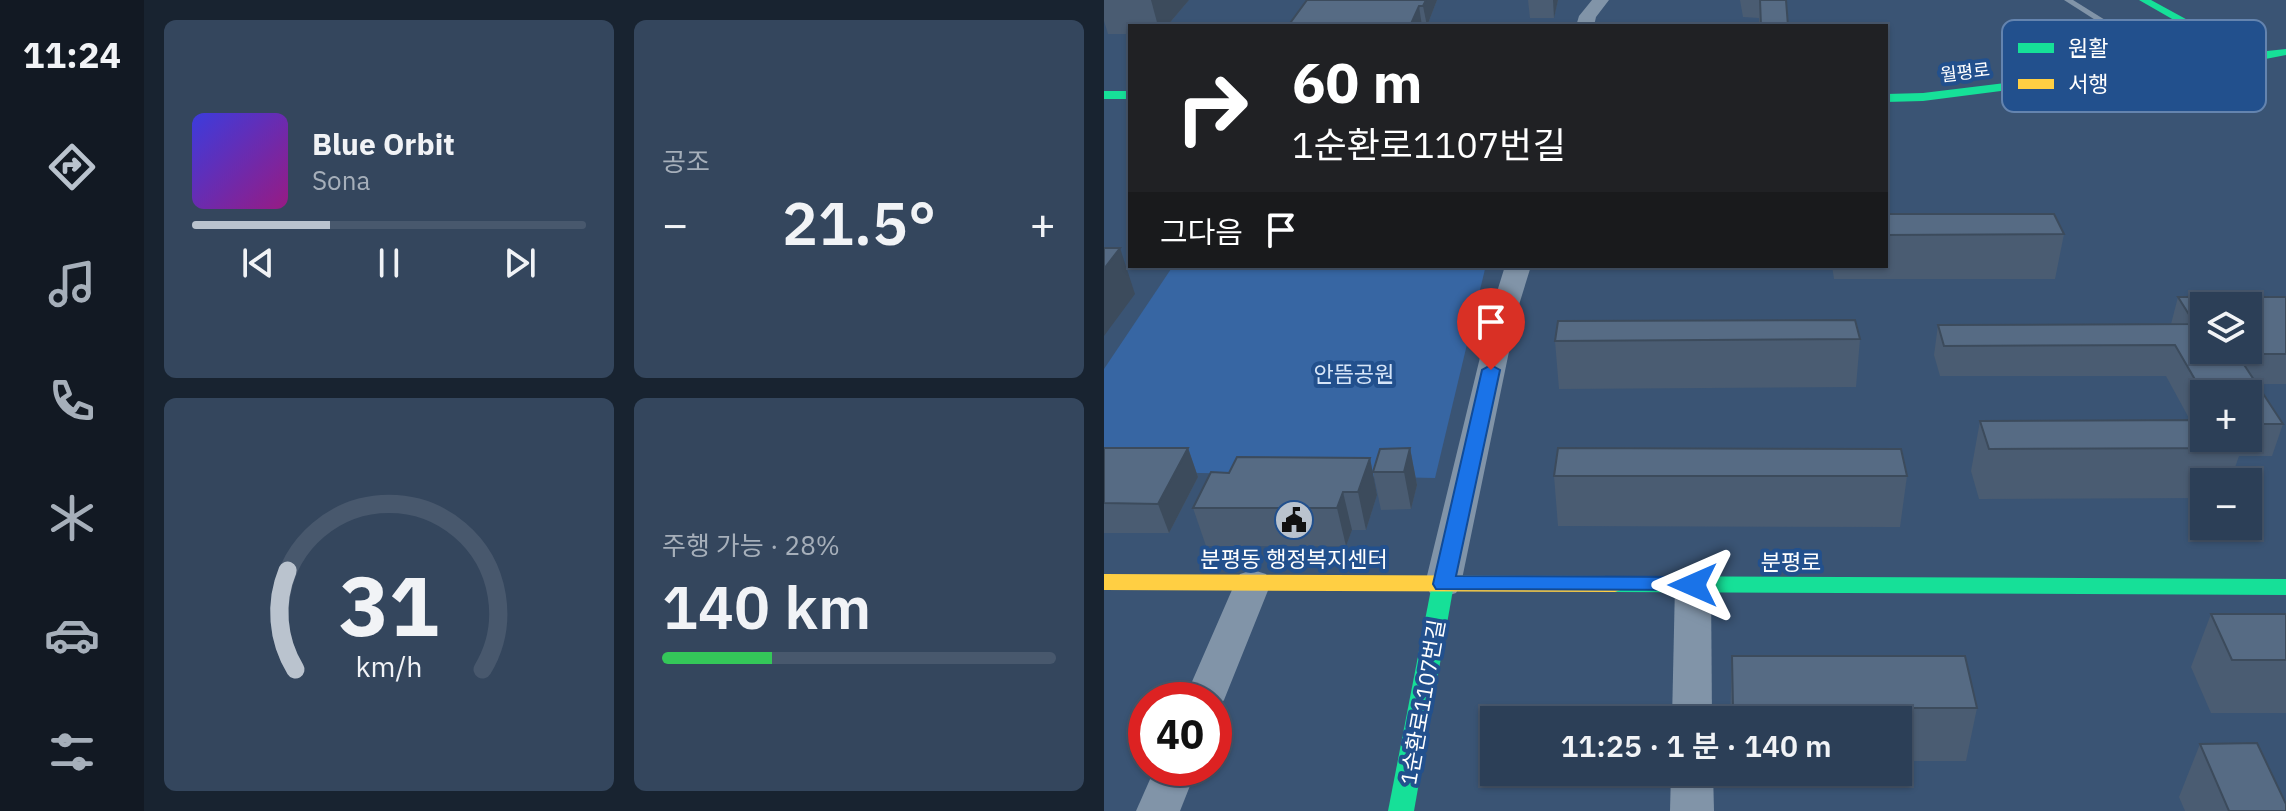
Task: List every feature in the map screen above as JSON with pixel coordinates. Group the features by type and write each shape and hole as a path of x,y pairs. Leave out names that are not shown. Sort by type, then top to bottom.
{"street":[{"path":"1586,24 1601,0"},
{"path":"2144,0 2180,20"},
{"name":"월평로","path":"2266,55 2286,52"},
{"path":"2266,68 2273,72"},
{"name":"월평로","path":"1888,98 2002,87"},
{"path":"1104,95 1128,95"},
{"name":"1순환로1107번길","path":"1401,811 1443,584 1505,308 1517,268"},
{"name":"분평로","path":"1104,582 2286,587"},
{"path":"1212,682 1253,583"},
{"path":"1692,706 1693,585"},
{"path":"1158,811 1168,786"},
{"path":"1692,786 1692,811"}],"lane":[{"path":"2068,0 2101,20"}],"green space":[{"name":"안뜸공원","path":"1171,269 1485,269 1435,478 1104,471 1104,369"}],"building":[{"path":"1307,0 1426,0 1423,6 1419,6 1411,24 1289,24"},
{"path":"1760,0 1786,0 1788,24 1761,24"},
{"path":"1888,214 2054,214 2064,234 1888,235"},
{"path":"1104,248 1120,248 1104,269"},
{"path":"2178,297 2190,297 2190,316"},
{"path":"2262,297 2286,297 2286,354 2262,354"},
{"path":"1855,320 1860,339 1555,341 1558,321"},
{"path":"2190,324 2190,364 2244,364 2254,380 2195,380 2175,345 1944,346 1938,325"},
{"path":"2262,392 2283,424 2262,424"},
{"path":"2190,420 2190,448 1989,449 1980,421"},
{"path":"1104,448 1188,448 1158,504 1104,503"},
{"path":"1410,448 1404,472 1373,472 1380,449"},
{"path":"1558,448 1901,449 1907,476 1554,476"},
{"path":"1237,457 1370,458 1358,492 1343,492 1337,508 1193,508 1211,472 1229,473"},
{"path":"2211,614 2286,614 2286,660 2232,660"},
{"path":"1732,656 1965,656 1977,708 1912,706 1733,706"},
{"path":"2257,743 2286,804 2286,811 2229,811 2200,744"}],"traffic: fast":[{"path":"2144,0 2180,20"},
{"path":"2266,54 2286,52"},
{"path":"1888,98 2002,87"},
{"path":"1104,95 1128,95"},
{"path":"1401,811 1443,584"},
{"path":"1615,584 2286,587"}],"traffic: slow":[{"path":"1104,582 1615,584"}],"place":[{"name":"분평동 행정복지센터","path":"1294,520"}],"route":[{"path":"1491,370 1443,584 1693,585"}]}
